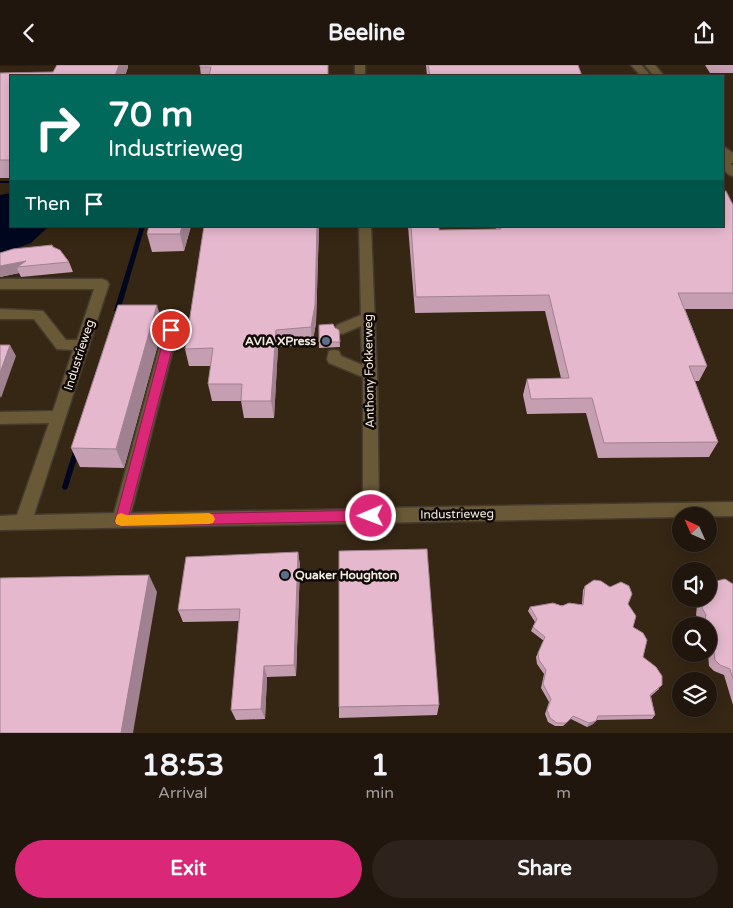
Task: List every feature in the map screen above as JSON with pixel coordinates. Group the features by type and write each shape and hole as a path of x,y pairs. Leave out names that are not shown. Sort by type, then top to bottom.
{"street":[{"path":"636,65 645,75"},
{"path":"650,65 658,75"},
{"path":"724,150 733,160"},
{"path":"724,163 733,173"},
{"name":"Anthony Fokkerweg","path":"365,227 370,374 371,516"},
{"name":"Industrieweg","path":"0,285 102,284 23,522"},
{"path":"0,314 38,314 62,345 82,345"},
{"path":"342,329 368,318"},
{"path":"121,521 171,330"},
{"path":"334,355 334,359 370,374"},
{"path":"0,418 59,417"},
{"name":"Industrieweg","path":"0,523 733,509"}],"shaded area":[{"path":"733,65 733,733 0,733 0,66"}],"water":[{"path":"10,193 10,227 48,227 31,243 0,254 0,195"}],"building":[{"path":"57,65 119,65 115,75 10,75 10,160 0,160 0,73 53,72"},
{"path":"200,65 328,65 328,75 209,75 211,67 200,67"},
{"path":"428,65 578,65 582,75 430,75"},
{"path":"724,191 726,191 733,205 733,293 678,293 707,366 689,366 718,442 604,443 592,398 531,399 527,379 569,378 549,295 416,297 411,227 439,227 439,230 501,229 501,227 724,227"},
{"path":"149,227 182,227 180,234 147,234"},
{"path":"204,227 317,227 315,305 311,327 276,330 271,401 241,401 242,384 208,384 213,348 185,349"},
{"path":"52,245 60,250 69,262 17,267 26,261 0,266 0,253 13,249"},
{"path":"118,305 157,305 116,449 71,448"},
{"path":"333,324 339,330 340,342 319,342 319,325"},
{"path":"0,345 10,345 0,373"},
{"path":"427,549 439,705 339,707 339,551"},
{"path":"298,552 294,665 264,666 261,709 231,710 240,609 178,610 186,557"},
{"path":"149,575 121,733 0,733 0,578"},
{"path":"725,579 733,584 733,679 730,669 717,662 717,617 706,617 702,608 717,607 717,581"},
{"path":"594,580 601,581 610,587 621,582 629,586 632,594 628,604 636,616 633,627 643,633 647,640 643,657 656,667 662,676 662,685 650,695 655,715 598,716 596,721 589,723 573,716 566,723 557,723 550,718 547,710 551,699 543,684 546,670 539,660 538,653 545,637 533,627 537,619 530,607 553,603 562,606 569,603 583,605 585,586"}],"waterway":[{"path":"0,182 10,182"},
{"path":"117,311 143,227"},
{"path":"65,487 77,448"}],"slow traffic":[{"path":"121,519 121,521 209,519"}],"place":[{"name":"AVIA XPress","path":"326,341"},
{"name":"Quaker Houghton","path":"285,575"}],"route":[{"path":"171,330 121,521 371,516"}]}
